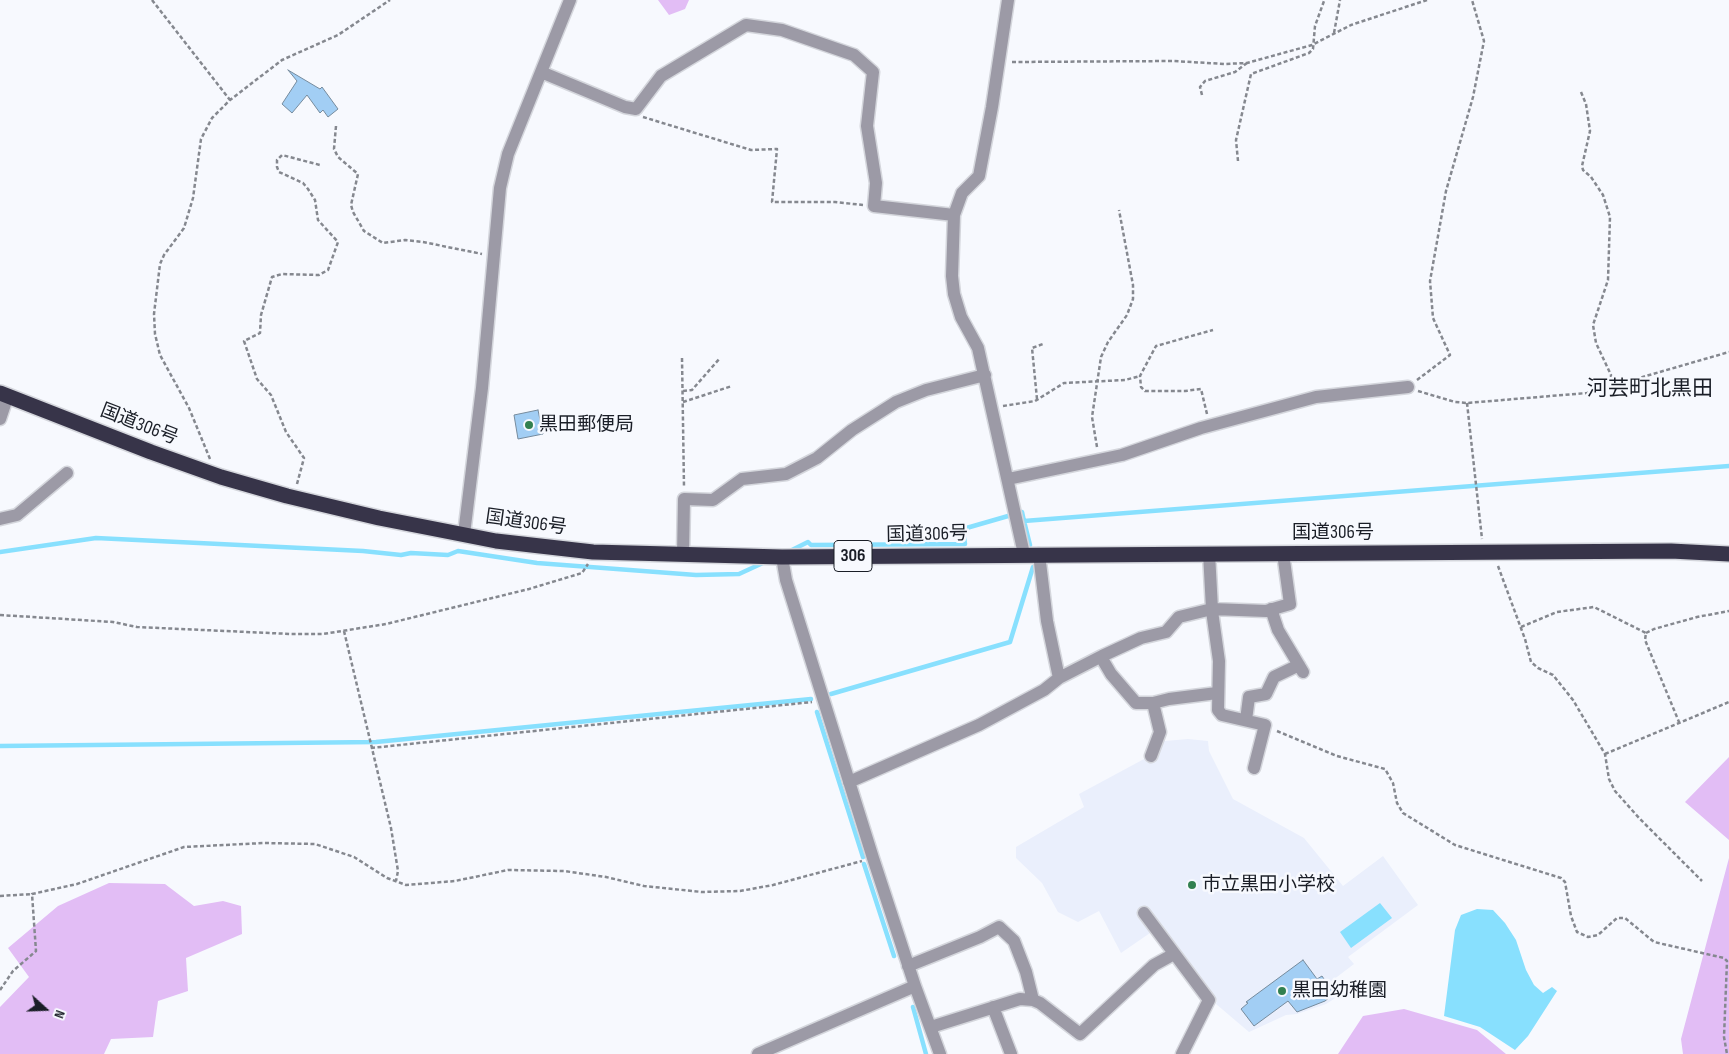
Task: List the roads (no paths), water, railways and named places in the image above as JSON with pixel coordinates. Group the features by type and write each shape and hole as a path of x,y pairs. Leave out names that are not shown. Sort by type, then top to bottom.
{"highway":[{"name":"国道306号","path":"4,394 209,473 292,498 379,518 464,534 540,547 593,552 683,556 782,557 1671,551 1729,554"}],"street":[{"path":"464,534 482,388 493,256 504,170 570,0"},
{"path":"1008,0 992,107 978,176 962,193 954,215 952,243 954,294 961,316 978,348 1008,479 1032,554 1060,678"},
{"path":"541,72 625,107 636,109 661,76 746,24 782,30 854,55 873,72 867,126 876,182 874,206 954,215"},
{"path":"683,556 684,499 713,500 742,479 786,474 817,458 852,430 896,402 926,390 985,375"},
{"path":"1008,479 1122,456 1210,426 1316,397 1408,387"},
{"path":"0,419 4,394"},
{"path":"0,519 17,515 67,473"},
{"path":"1209,553 1212,610 1219,661 1217,706 1220,713 1265,724 1254,768"},
{"path":"849,782 979,725 1044,690 1060,678 1141,638 1166,632 1179,617 1212,610 1266,611 1290,604 1283,553"},
{"path":"782,557 786,580 873,858 908,966 940,1054"},
{"path":"1246,720 1249,697 1266,694 1274,677 1301,669 1278,630 1271,608"},
{"path":"1101,657 1110,674 1125,689 1133,702 1153,703 1217,693"},
{"path":"1151,756 1160,732 1153,703"},
{"path":"1144,913 1209,1000 1182,1054"},
{"path":"908,966 980,937 998,927 1014,941 1034,1000"},
{"path":"931,1027 1020,999 1034,1000 1080,1034 1154,965 1174,954"},
{"path":"758,1054 915,986"},
{"path":"993,1007 1011,1054"}],"water":[{"path":"1380,903 1392,918 1351,948 1340,932"},
{"path":"1477,909 1493,910 1505,923 1516,940 1526,970 1534,985 1543,993 1552,987 1557,991 1528,1036 1515,1050 1480,1027 1444,1016 1455,930 1461,915"}],"waterway":[{"path":"1030,545 1024,521 1729,466"},
{"path":"788,552 808,542 811,545 965,544 963,529 1022,512 1024,521"},
{"path":"0,552 96,538 363,551 401,555 411,553 448,555 458,551 537,563 696,575 739,574 765,562"},
{"path":"831,694 1010,642 1033,567"},
{"path":"0,746 376,742 811,699"},
{"path":"817,712 863,857"},
{"path":"864,864 894,956"},
{"path":"913,1007 926,1054"}],"place":[{"name":"黒田郵便局","path":"529,425"},
{"name":"市立黒田小学校","path":"1192,885"},
{"name":"黒田幼稚園","path":"1282,991"}],"district":[{"name":"河芸町北黒田","path":"1650,390"}]}
